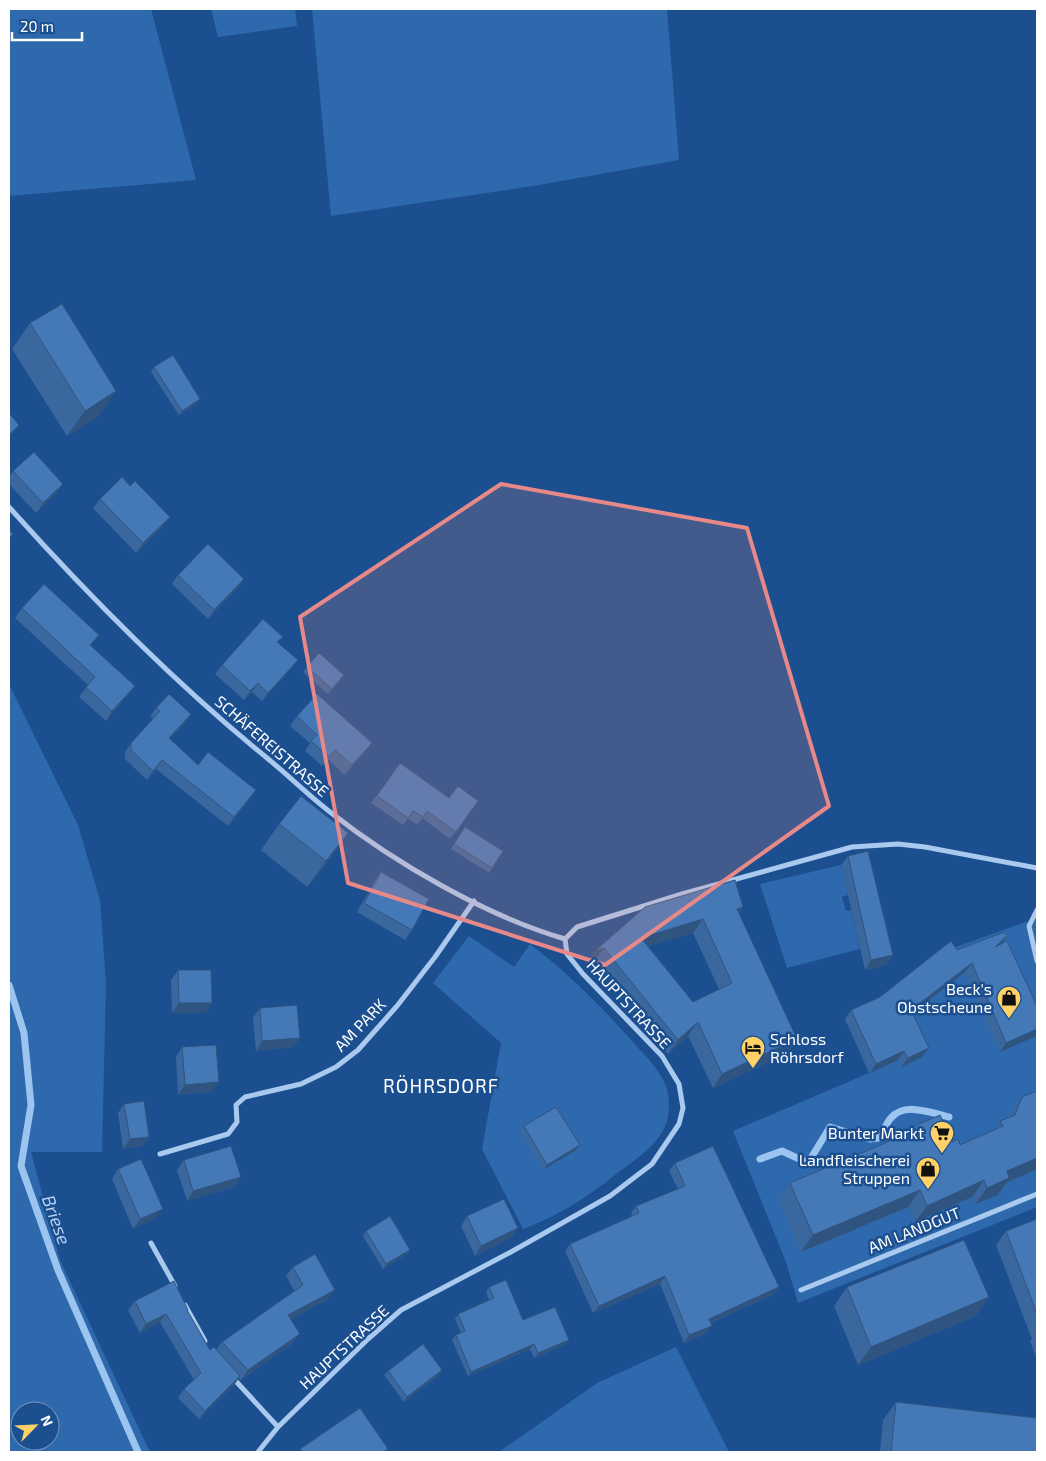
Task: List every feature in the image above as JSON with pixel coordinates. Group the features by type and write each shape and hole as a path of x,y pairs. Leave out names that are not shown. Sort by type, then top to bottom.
{"street":[{"name":"SCHÄFEREISTRASSE","path":"9,507 40,542 222,722 330,812 416,869 474,901 536,931 565,939"},
{"path":"565,939 577,927 682,894 852,847 898,844 925,846 1037,868"},
{"name":"AM PARK","path":"160,1154 228,1134 237,1122 236,1105 245,1097 301,1084 336,1067 358,1050 397,1006 435,957 474,901"},
{"path":"1037,910 1029,926 1037,961"},
{"name":"HAUPTSTRASSE","path":"258,1452 278,1427 368,1339 401,1310 509,1253 610,1196 652,1164 679,1124 683,1108 679,1084 662,1056 567,954 565,939"},
{"name":"AM LANDGUT","path":"801,1290 1037,1194"},
{"path":"151,1243 179,1294"},
{"path":"184,1302 207,1345"},
{"path":"231,1376 278,1427"}],"highlighted area":[{"path":"501,484 747,528 829,806 605,965 348,883 300,617"}],"shaded area":[{"path":"9,9 151,9 196,180 9,196"},
{"path":"211,9 295,9 297,26 218,37"},
{"path":"312,9 667,9 679,160 533,186 331,216"},
{"path":"9,684 78,825 100,900 106,983 102,1152 31,1152 60,1260 150,1452 9,1452"},
{"path":"841,865 848,895 842,897 846,911 851,910 860,949 787,968 760,884"},
{"path":"1037,918 1037,1207 798,1303 786,1262 733,1131 869,1073 845,1019 873,1006 945,951"},
{"path":"469,936 514,967 530,944 544,955 596,1003 657,1069 668,1095 667,1121 653,1145 582,1199 560,1212 523,1229 482,1149 501,1043 433,983"},
{"path":"676,1347 729,1452 499,1452 597,1383"}],"building":[{"path":"62,304 116,391 85,411 30,323"},
{"path":"173,355 200,399 182,411 154,367"},
{"path":"9,413 19,425 9,435"},
{"path":"34,452 63,484 43,503 13,471"},
{"path":"122,477 130,486 135,481 170,517 143,543 100,499"},
{"path":"9,530 13,534 9,538"},
{"path":"208,544 244,579 214,610 178,575"},
{"path":"44,584 99,635 90,645 135,686 112,711 86,687 95,677 22,608"},
{"path":"263,619 283,637 277,642 298,660 268,693 258,683 250,691 222,665"},
{"path":"319,653 344,675 332,689 307,667"},
{"path":"169,694 191,714 169,738 198,765 208,752 256,790 234,817 162,760 153,771 131,750 131,743 160,711 156,708"},
{"path":"317,694 372,743 352,765 335,750 329,757 311,741 317,735 297,716"},
{"path":"400,763 449,798 458,786 478,801 456,832 427,811 423,817 413,811 408,818 377,796"},
{"path":"301,796 348,833 326,861 279,824"},
{"path":"465,827 503,851 492,868 454,844"},
{"path":"868,851 893,955 871,960 848,856"},
{"path":"381,872 429,899 412,930 364,903"},
{"path":"735,880 743,907 737,909 797,1039 722,1074 698,1022 678,1040 604,948 595,951 645,907","holes":["703,919 732,983 693,1002 641,938"]},
{"path":"1004,932 1007,936 995,947 1007,941 1037,1006 1037,1029 1006,1043 972,963 911,1010 929,1048 908,1058 904,1051 876,1064 851,1010 880,997 951,941 957,950"},
{"path":"178,970 211,970 212,1003 179,1003"},
{"path":"297,1005 300,1038 262,1041 260,1008"},
{"path":"216,1045 219,1082 185,1085 182,1047"},
{"path":"1037,1091 1037,1158 1007,1171 1009,1178 987,1188 984,1180 927,1206 920,1190 813,1235 790,1183 897,1138 896,1134 940,1115 952,1142 958,1139 960,1145 1003,1126 1000,1121 1015,1115 1022,1097"},
{"path":"144,1101 149,1137 130,1139 124,1104"},
{"path":"556,1107 580,1145 547,1165 524,1126"},
{"path":"231,1146 241,1177 193,1191 184,1160"},
{"path":"713,1146 779,1287 709,1319 712,1326 689,1335 665,1276 599,1306 570,1244 639,1213 636,1206 685,1186 675,1163"},
{"path":"141,1159 163,1209 140,1219 118,1169"},
{"path":"504,1199 518,1228 481,1246 467,1216"},
{"path":"390,1216 410,1250 386,1264 366,1231"},
{"path":"1037,1219 1037,1314 1006,1231"},
{"path":"964,1240 989,1297 871,1347 847,1287"},
{"path":"315,1254 335,1290 288,1315 300,1334 248,1370 222,1342 303,1285 293,1267"},
{"path":"506,1280 523,1320 555,1307 569,1340 538,1353 534,1344 471,1372 456,1335 465,1331 458,1314 494,1298 489,1287"},
{"path":"174,1281 187,1310 210,1350 214,1347 240,1376 205,1411 184,1389 201,1373 166,1314 146,1324 135,1301"},
{"path":"423,1344 442,1370 407,1397 388,1371"},
{"path":"896,1402 1037,1418 1037,1452 891,1452"},
{"path":"360,1408 388,1449 383,1452 303,1452 300,1449"}],"waterway":[{"name":"Briese","path":"9,985 24,1033 31,1105 21,1166 58,1270 138,1452"},
{"path":"760,1159 782,1151 808,1163 830,1127 870,1139 878,1138 890,1119 896,1114 910,1109 949,1117"}],"place":[{"name":"Beck's Obstscheune","path":"1009,1019"},
{"name":"Schloss Röhrsdorf","path":"753,1069"},
{"name":"Bunter Markt","path":"942,1154"},
{"name":"Landfleischerei Struppen","path":"928,1190"}],"district":[{"name":"RÖHRSDORF","path":"441,1086"}]}
